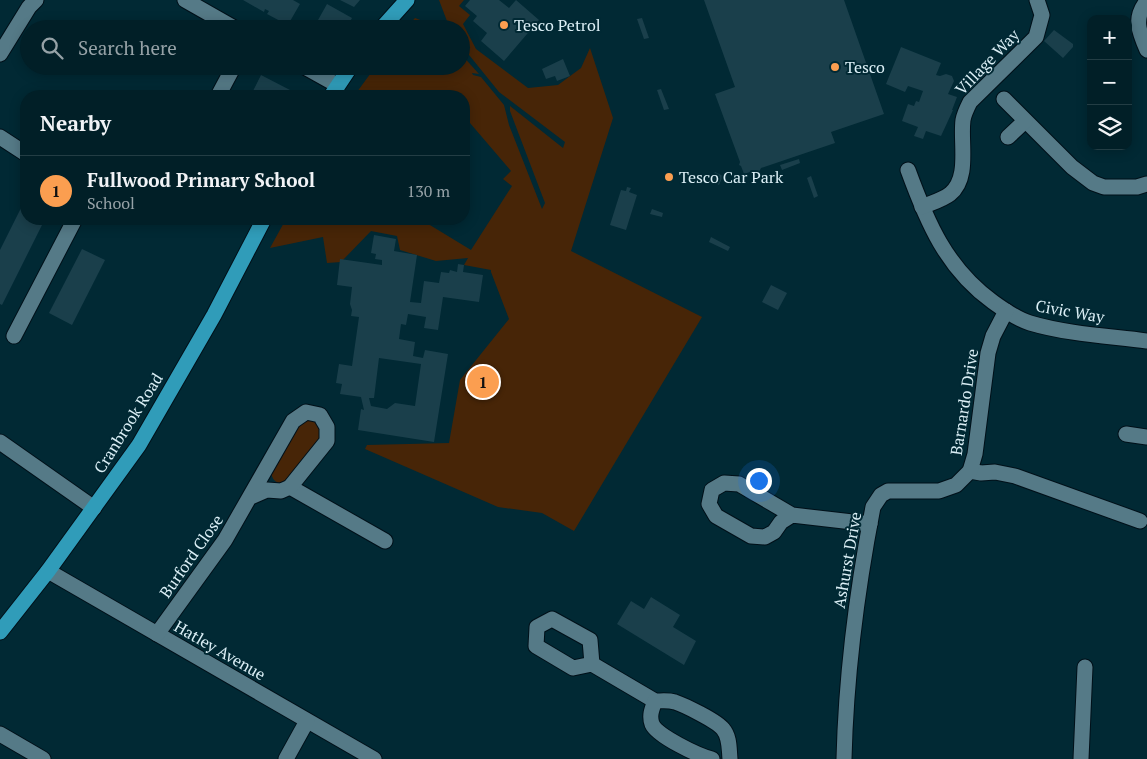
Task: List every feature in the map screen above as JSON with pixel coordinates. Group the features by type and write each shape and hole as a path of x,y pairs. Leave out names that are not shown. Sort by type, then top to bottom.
{"main road":[{"path":"390,20 407,0"},
{"path":"335,90 345,75"},
{"name":"Cranbrook Road","path":"0,632 48,571 139,444 214,315 261,225"}],"street":[{"path":"21,20 36,0"},
{"path":"185,0 220,20"},
{"name":"Village Way","path":"922,207 950,194 960,180 965,112 970,102 1036,37 1042,14 1037,0"},
{"path":"1147,1 1139,15 1138,23 1139,33 1147,50"},
{"path":"0,54 20,22"},
{"path":"221,90 229,75"},
{"path":"314,75 333,90"},
{"path":"1004,100 1072,167 1093,184 1104,187 1137,187 1147,184"},
{"path":"1008,137 1025,120"},
{"path":"0,137 20,150"},
{"name":"Civic Way","path":"908,170 922,207 942,248 979,292 1006,311 1028,322 1060,330 1147,340"},
{"path":"14,336 29,322 71,225"},
{"name":"Barnardo Drive","path":"970,471 975,454 988,353 993,336 1006,311"},
{"name":"Burford Close","path":"157,634 225,540 292,422 306,412 320,415 327,427 326,441 290,487"},
{"path":"1126,434 1147,437"},
{"path":"0,442 94,508"},
{"path":"970,471 981,474 995,472 1015,476 1140,521"},
{"name":"Ashurst Drive","path":"844,759 845,718 856,608 873,508 881,495 888,491 940,491 956,485 970,471"},
{"path":"792,514 781,522 774,532 765,537 751,536 716,516 709,504 712,490 724,483 739,484 792,514 870,524"},
{"path":"251,496 267,490 281,491 290,487 385,542"},
{"name":"Hatley Avenue","path":"48,571 374,759"},
{"path":"592,664 655,701 666,700 676,702 713,721 723,728 729,739 730,759"},
{"path":"1080,759 1085,667"},
{"path":"655,701 650,712 652,724 657,732 702,757 712,759"},
{"path":"286,759 307,720"},
{"path":"0,734 43,759"}],"shaded area":[{"path":"439,0 464,0 459,6 470,15 466,20 447,20"},
{"path":"470,37 476,49 528,88 558,85 581,68 590,48 613,118 571,251 702,317 574,531 542,513 498,507 365,449 367,445 449,443 460,380 509,319 491,270 464,265 468,258 436,261 400,250 397,236 371,231 341,262 327,263 323,237 270,248 283,225 430,225 471,250 512,186 503,179 511,171 470,123 470,90 358,90 369,75 470,75 470,64 479,74 472,73 473,75 481,77 504,105 509,125 542,209 545,203 510,111 510,106 563,148 565,142 499,92 470,56"},
{"path":"307,418 318,422 322,437 287,482 278,482 274,480 271,471 298,424"}],"building":[{"path":"243,0 293,0 300,4 291,20 278,20 267,14 269,11 265,9 264,12"},
{"path":"340,0 360,0 354,7"},
{"path":"470,0 499,0 509,8 516,0 539,20 504,61 481,41 487,33 473,21 477,16 465,6"},
{"path":"704,0 844,0 884,114 831,132 835,143 761,168 758,174 753,171 744,174 739,165 740,162 715,94 735,87"},
{"path":"327,4 352,18 351,20 318,20"},
{"path":"642,18 649,38 644,39 637,19"},
{"path":"1054,30 1073,44 1073,47 1063,58 1044,41"},
{"path":"901,47 941,63 936,75 946,74 952,76 954,81 948,94 957,97 941,136 926,131 923,139 914,136 918,127 902,121 908,104 914,106 916,101 919,102 923,91 908,86 905,92 886,84"},
{"path":"563,59 570,76 557,81 555,76 546,79 542,69"},
{"path":"261,75 290,90 254,90"},
{"path":"661,89 669,109 664,110 657,90"},
{"path":"799,159 800,163 782,170 780,165"},
{"path":"715,172 723,176 719,185 710,180"},
{"path":"811,176 818,196 814,198 807,178"},
{"path":"627,187 631,188 629,192 637,195 626,230 610,225 621,190 626,191"},
{"path":"652,209 663,213 662,217 650,214"},
{"path":"20,210 20,225 42,225 2,305 0,304 0,250"},
{"path":"374,235 396,239 394,251 417,255 410,302 421,303 424,281 439,283 441,272 449,273 450,270 457,272 458,264 464,265 463,272 483,275 479,302 443,297 438,330 424,328 426,317 408,314 406,325 401,324 399,339 415,342 413,356 423,358 425,350 448,354 434,442 358,430 361,409 364,410 361,397 340,394 342,384 336,383 339,364 352,366 359,317 351,316 352,287 337,285 340,259 382,265 382,260 375,259 376,254 371,253","holes":["379,358 421,364 415,406 395,403 387,409 371,406 369,398 374,398"]},
{"path":"711,237 730,247 728,251 709,242"},
{"path":"82,249 105,260 72,325 49,313"},
{"path":"771,285 787,293 778,310 762,302"},
{"path":"651,597 680,615 673,627 696,641 684,665 617,624 631,601 644,609"}],"place":[{"name":"Tesco Petrol","path":"504,25"},
{"name":"Tesco","path":"835,67"},
{"name":"Tesco Car Park","path":"669,177"},
{"name":"Fullwood Primary School","path":"483,382"}]}
